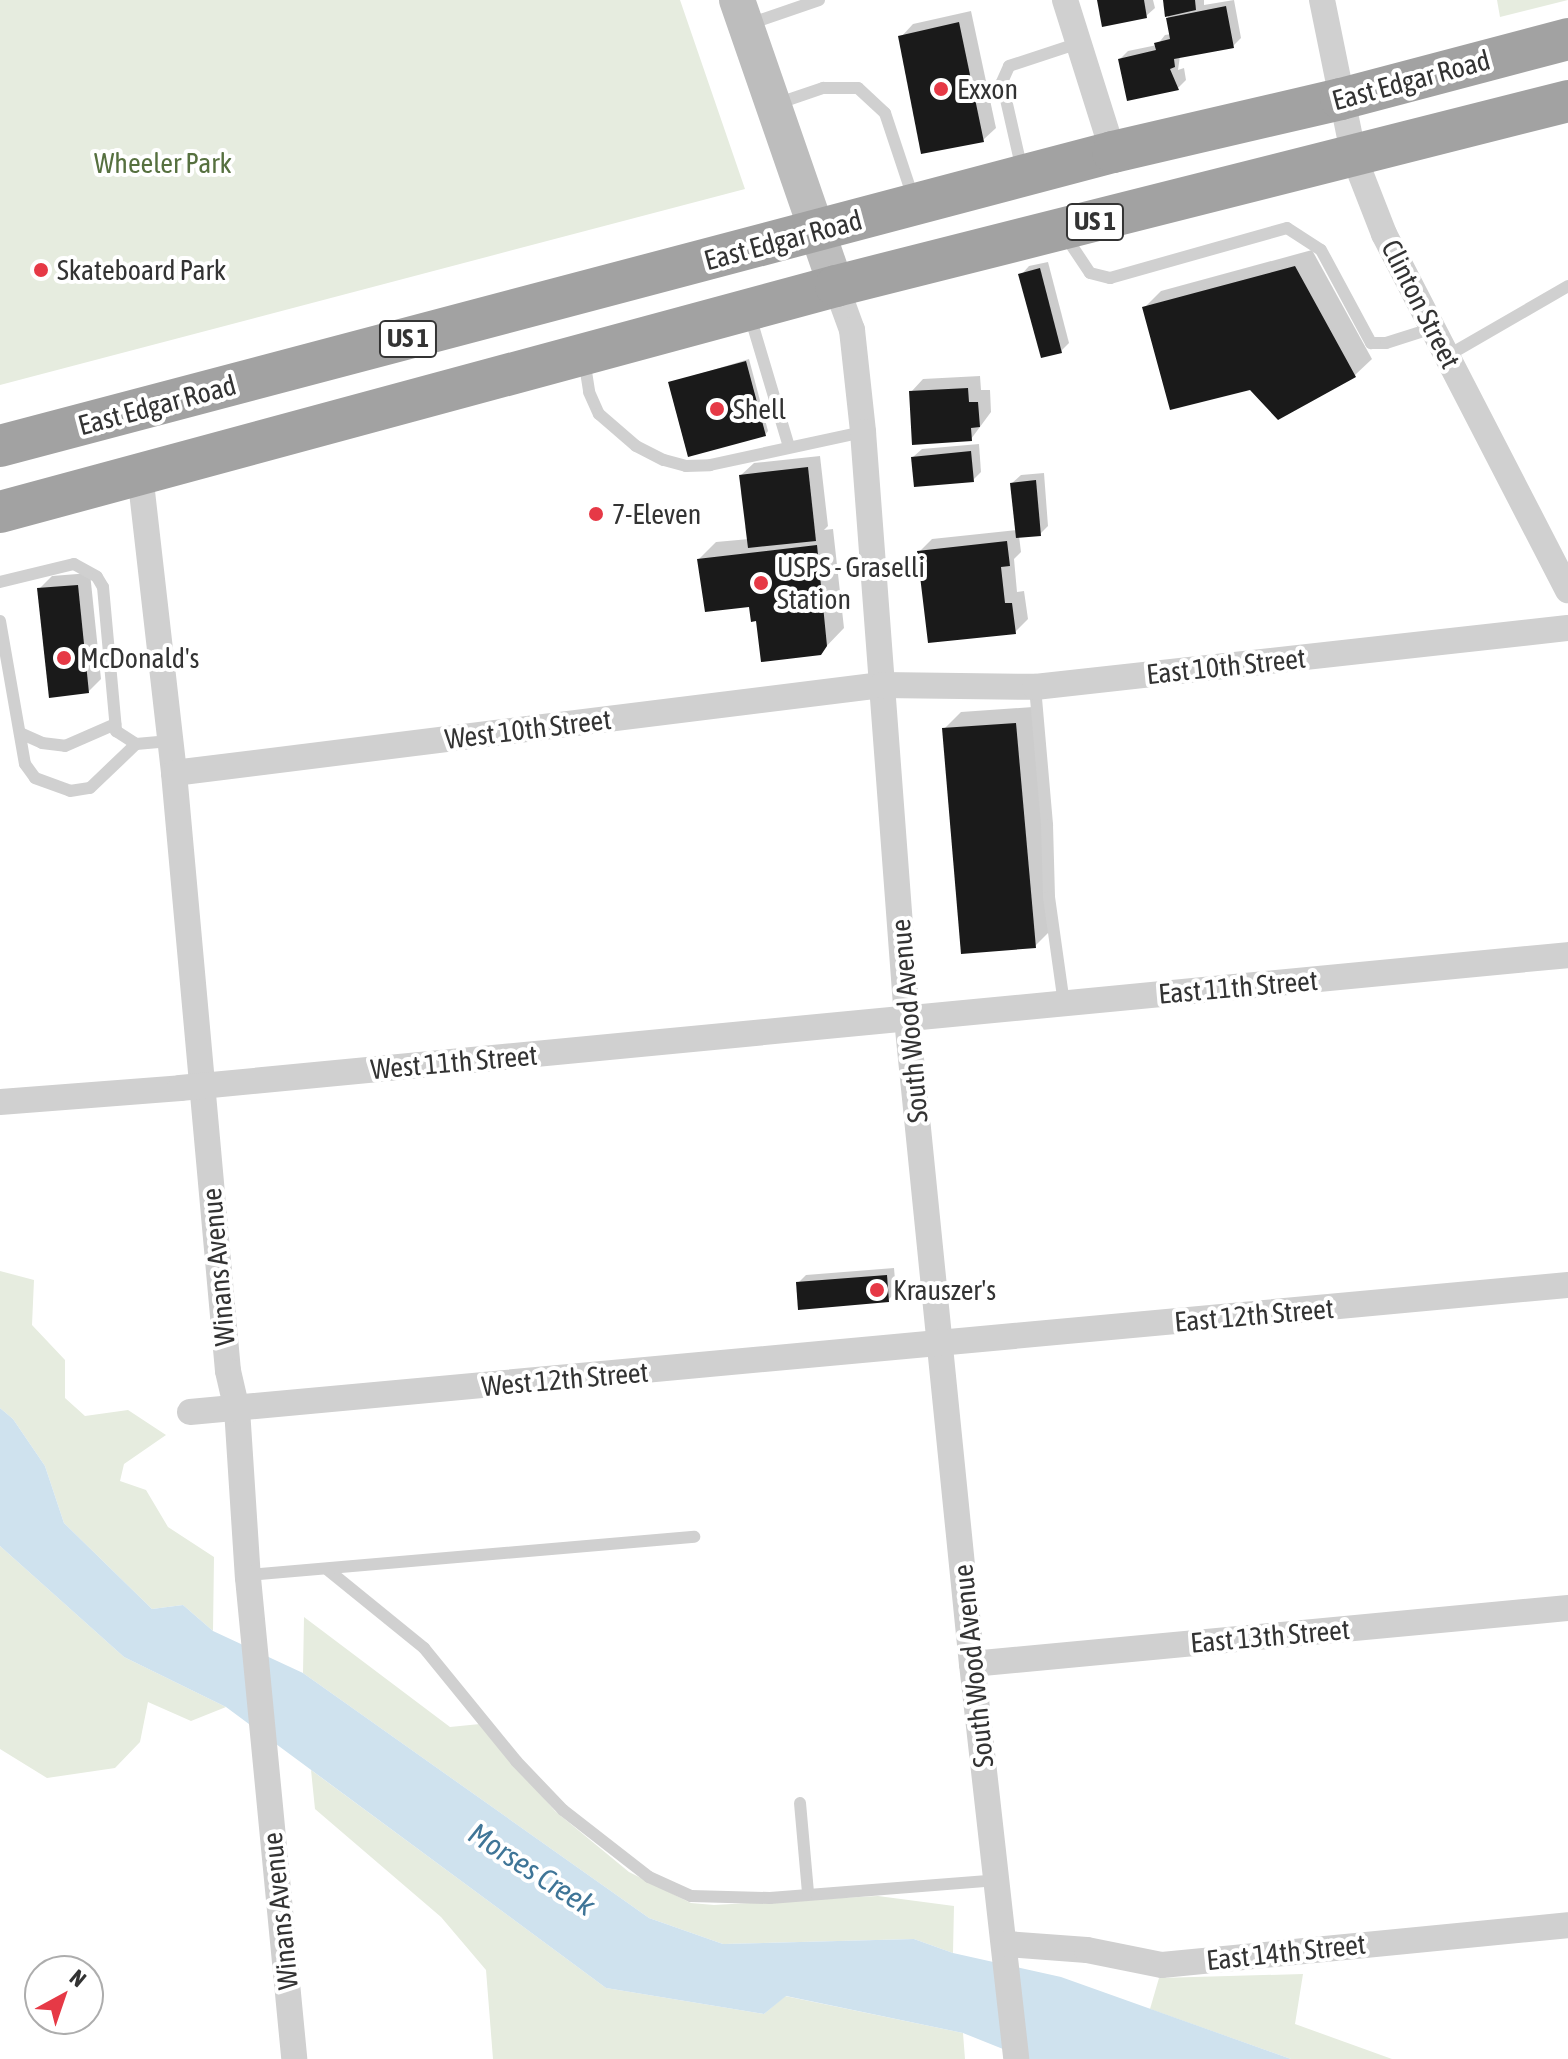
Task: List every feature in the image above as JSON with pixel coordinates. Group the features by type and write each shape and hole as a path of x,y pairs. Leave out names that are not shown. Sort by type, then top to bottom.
{"highway":[{"name":"East Edgar Road","path":"0,446 1113,152 1341,99 1568,39"},
{"name":"East Edgar Road","path":"0,512 836,286 1556,104"}],"main road":[{"name":"South Wood Avenue","path":"742,13 836,286"}],"street":[{"path":"1065,0 1113,152"},
{"name":"Clinton Street","path":"1322,0 1354,157 1384,234 1568,590"},
{"name":"South Wood Avenue","path":"836,286 852,330 863,432 907,1019 972,1664 1016,2059"},
{"name":"Winans Avenue","path":"140,474 174,773 228,1371 237,1409 248,1575 294,2059"},
{"name":"East 10th Street","path":"882,685 1035,687 1568,628"},
{"name":"West 10th Street","path":"174,773 882,685"},
{"name":"East 11th Street","path":"907,1019 1568,955"},
{"name":"West 11th Street","path":"0,1102 202,1086 907,1019"},
{"name":"East 12th Street","path":"940,1345 1568,1285"},
{"name":"West 12th Street","path":"190,1412 940,1345"},
{"name":"East 13th Street","path":"972,1664 1568,1608"},
{"name":"East 14th Street","path":"1006,1950 1087,1950 1162,1965 1568,1925"}],"lane":[{"path":"742,13 819,0"},
{"path":"1023,177 1002,82 1009,66 1079,43"},
{"path":"773,105 823,88 858,88 885,113 915,205"},
{"path":"1062,231 1090,273 1110,278 1287,228 1321,250 1371,343 1386,343 1433,328"},
{"path":"1447,356 1568,286"},
{"path":"748,312 789,447"},
{"path":"584,355 589,392 599,414 636,446 664,460 686,466 710,465 863,432"},
{"path":"0,582 74,564 97,577 103,587 116,731 123,739 136,744 170,741"},
{"path":"0,621 25,764 35,778 53,787 90,788 136,744"},
{"path":"1035,687 1048,841 1049,897 1064,1004"},
{"path":"0,706 15,705"},
{"path":"20,733 42,743 65,746 115,724"},
{"path":"248,1575 694,1537"},
{"path":"328,1570 424,1648 516,1761 563,1810 649,1877 691,1896 770,1898 997,1880"},
{"path":"800,1803 808,1893"}],"green space":[{"name":"Wheeler Park","path":"0,0 680,0 745,189 0,385"},
{"path":"1497,0 1568,0 1500,17"},
{"path":"0,1271 34,1280 32,1325 65,1360 65,1398 85,1416 128,1410 166,1435 124,1464 120,1481 146,1490 168,1527 214,1557 213,1631 183,1605 152,1609 64,1523 45,1466 13,1419 0,1408"},
{"path":"0,1546 124,1657 226,1707 191,1721 148,1702 140,1742 115,1768 47,1778 0,1749"},
{"path":"304,1617 450,1727 480,1724 555,1811 629,1872 691,1903 714,1905 878,1896 954,1906 953,1953 914,1939 723,1944 649,1918 303,1673"},
{"path":"311,1770 606,1988 764,2014 785,1996 963,2033 965,2059 493,2059 486,1970 441,1917 315,1809"},
{"path":"1303,1974 1295,2024 1392,2059 1291,2059 1150,2009 1159,1978"}],"water":[{"name":"Morses Creek","path":"0,1408 13,1419 45,1466 64,1523 152,1609 183,1605 213,1631 303,1673 649,1918 723,1944 914,1939 953,1953 1061,1977 1291,2059 1028,2059 963,2033 786,1996 764,2014 606,1988 226,1707 124,1657 0,1546"}],"building":[{"path":"1097,0 1144,0 1147,18 1102,27"},
{"path":"1163,0 1195,0 1196,10 1165,17"},
{"path":"1226,6 1234,48 1174,59 1175,67 1170,69 1179,90 1127,101 1118,59 1156,50 1154,43 1170,39 1166,18"},
{"name":"Exxon","path":"959,22 984,142 921,154 898,36"},
{"path":"1295,266 1356,377 1278,420 1250,390 1170,410 1142,307"},
{"path":"1040,268 1062,353 1041,358 1018,274"},
{"name":"Shell","path":"746,361 766,436 688,457 668,382"},
{"path":"968,388 969,402 978,402 980,427 971,428 972,441 912,445 909,391"},
{"path":"971,451 974,482 914,487 911,457"},
{"path":"808,467 816,541 748,548 739,475"},
{"path":"1036,480 1041,536 1016,538 1010,483"},
{"path":"1007,541 1010,566 1001,567 1005,603 1012,603 1016,634 928,643 917,551"},
{"name":"USPS - Graselli Station","path":"817,545 827,646 821,655 761,662 756,621 751,622 749,607 705,612 697,559"},
{"path":"78,585 89,693 49,698 37,588"},
{"path":"1016,723 1036,948 961,954 942,728"},
{"path":"887,1275 889,1302 798,1310 796,1282"}],"place":[{"name":"Exxon","path":"941,89"},
{"name":"Skateboard Park","path":"41,270"},
{"name":"Shell","path":"717,409"},
{"name":"7-Eleven","path":"596,514"},
{"name":"USPS - Graselli Station","path":"761,583"},
{"name":"McDonald's","path":"64,658"},
{"name":"Krauszer's","path":"877,1290"}]}
